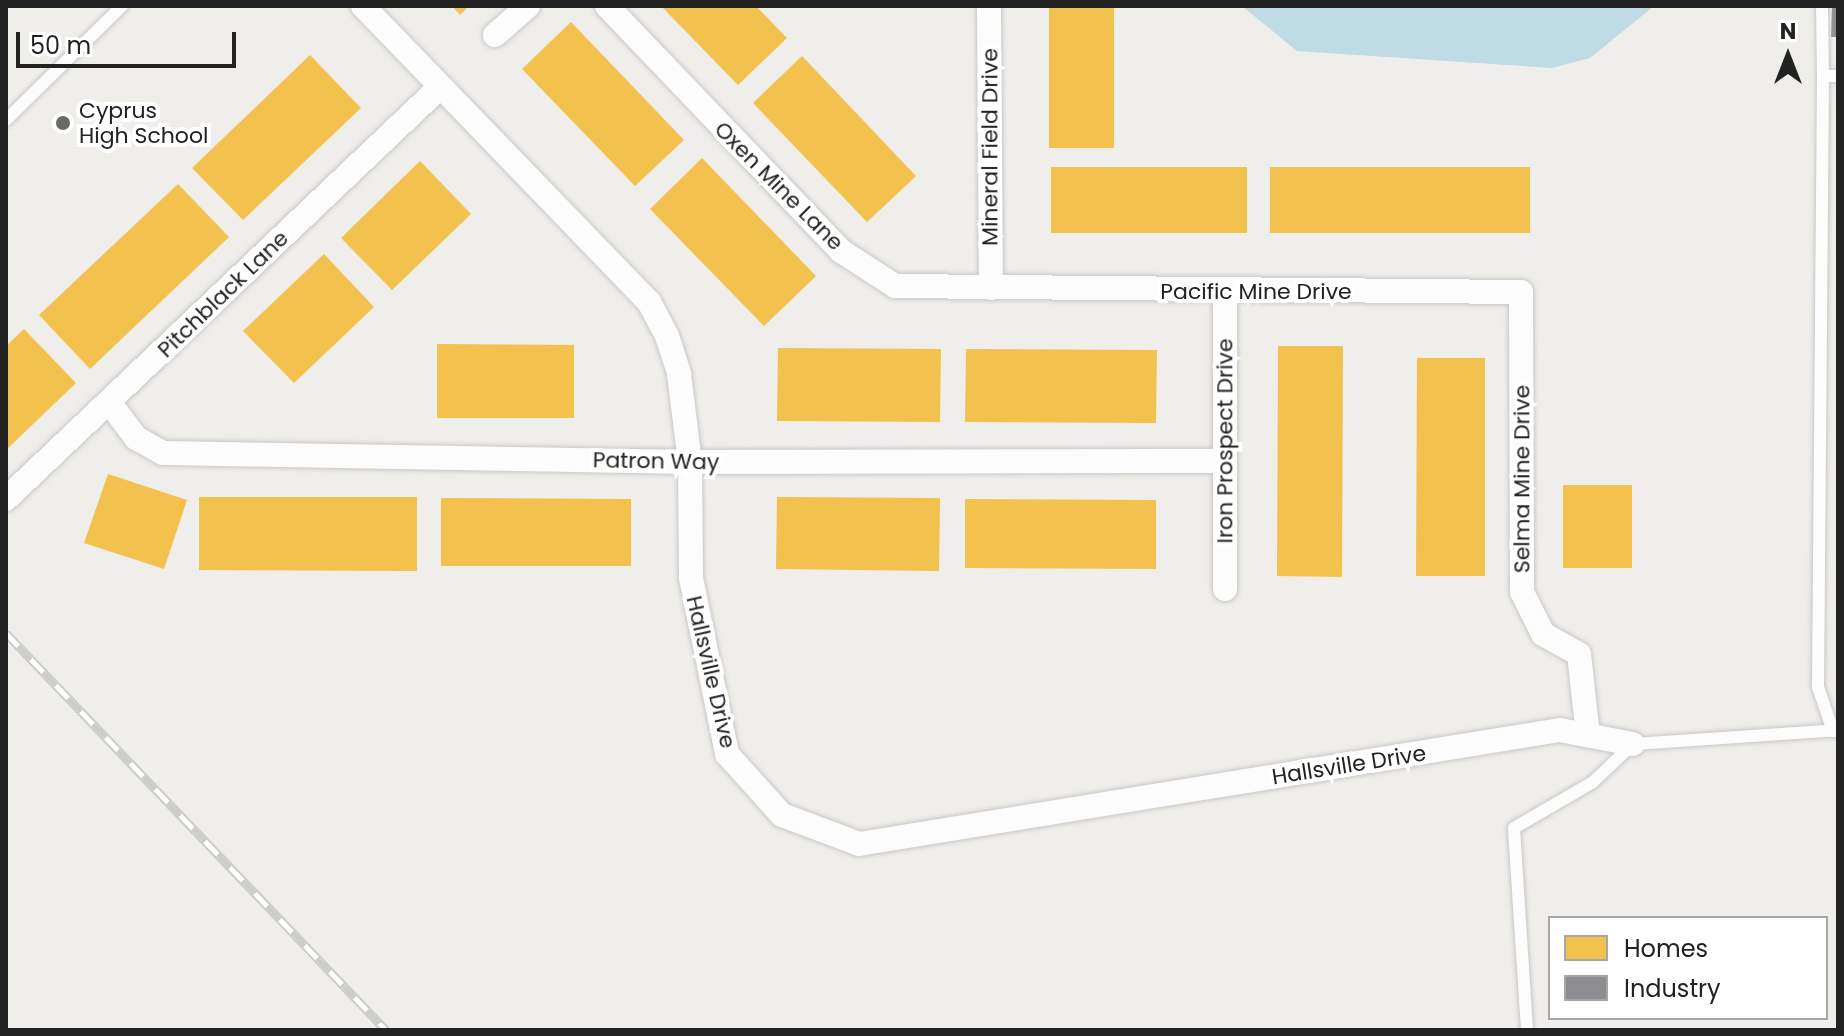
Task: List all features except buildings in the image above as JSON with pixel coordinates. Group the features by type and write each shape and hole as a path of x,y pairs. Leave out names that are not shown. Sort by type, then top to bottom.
{"street":[{"name":"Hallsville Drive","path":"363,6 649,302 679,374 690,462 691,578 727,754 782,815 859,844 1560,730 1633,744"},
{"path":"495,35 528,6"},
{"name":"Oxen Mine Lane","path":"607,6 841,251 895,286 991,288"},
{"name":"Mineral Field Drive","path":"989,6 991,288"},
{"name":"Pitchblack Lane","path":"6,499 439,88"},
{"name":"Pacific Mine Drive","path":"991,288 1225,293 1521,292"},
{"name":"Selma Mine Drive","path":"1521,292 1522,592 1543,634 1579,654 1588,736"},
{"name":"Iron Prospect Drive","path":"1225,293 1225,589"},
{"name":"Patron Way","path":"109,402 136,438 163,453 690,462 1224,461"}],"lane":[{"path":"6,120 122,6"},
{"path":"1527,1030 1514,828 1593,782 1633,744 1836,730 1818,687 1822,6"},
{"path":"1823,76 1838,76"}],"water":[{"path":"1242,6 1654,6 1590,58 1552,68 1297,51"}],"railway":[{"path":"6,633 386,1030"}],"place":[{"name":"Cyprus High School","path":"63,123"}]}
